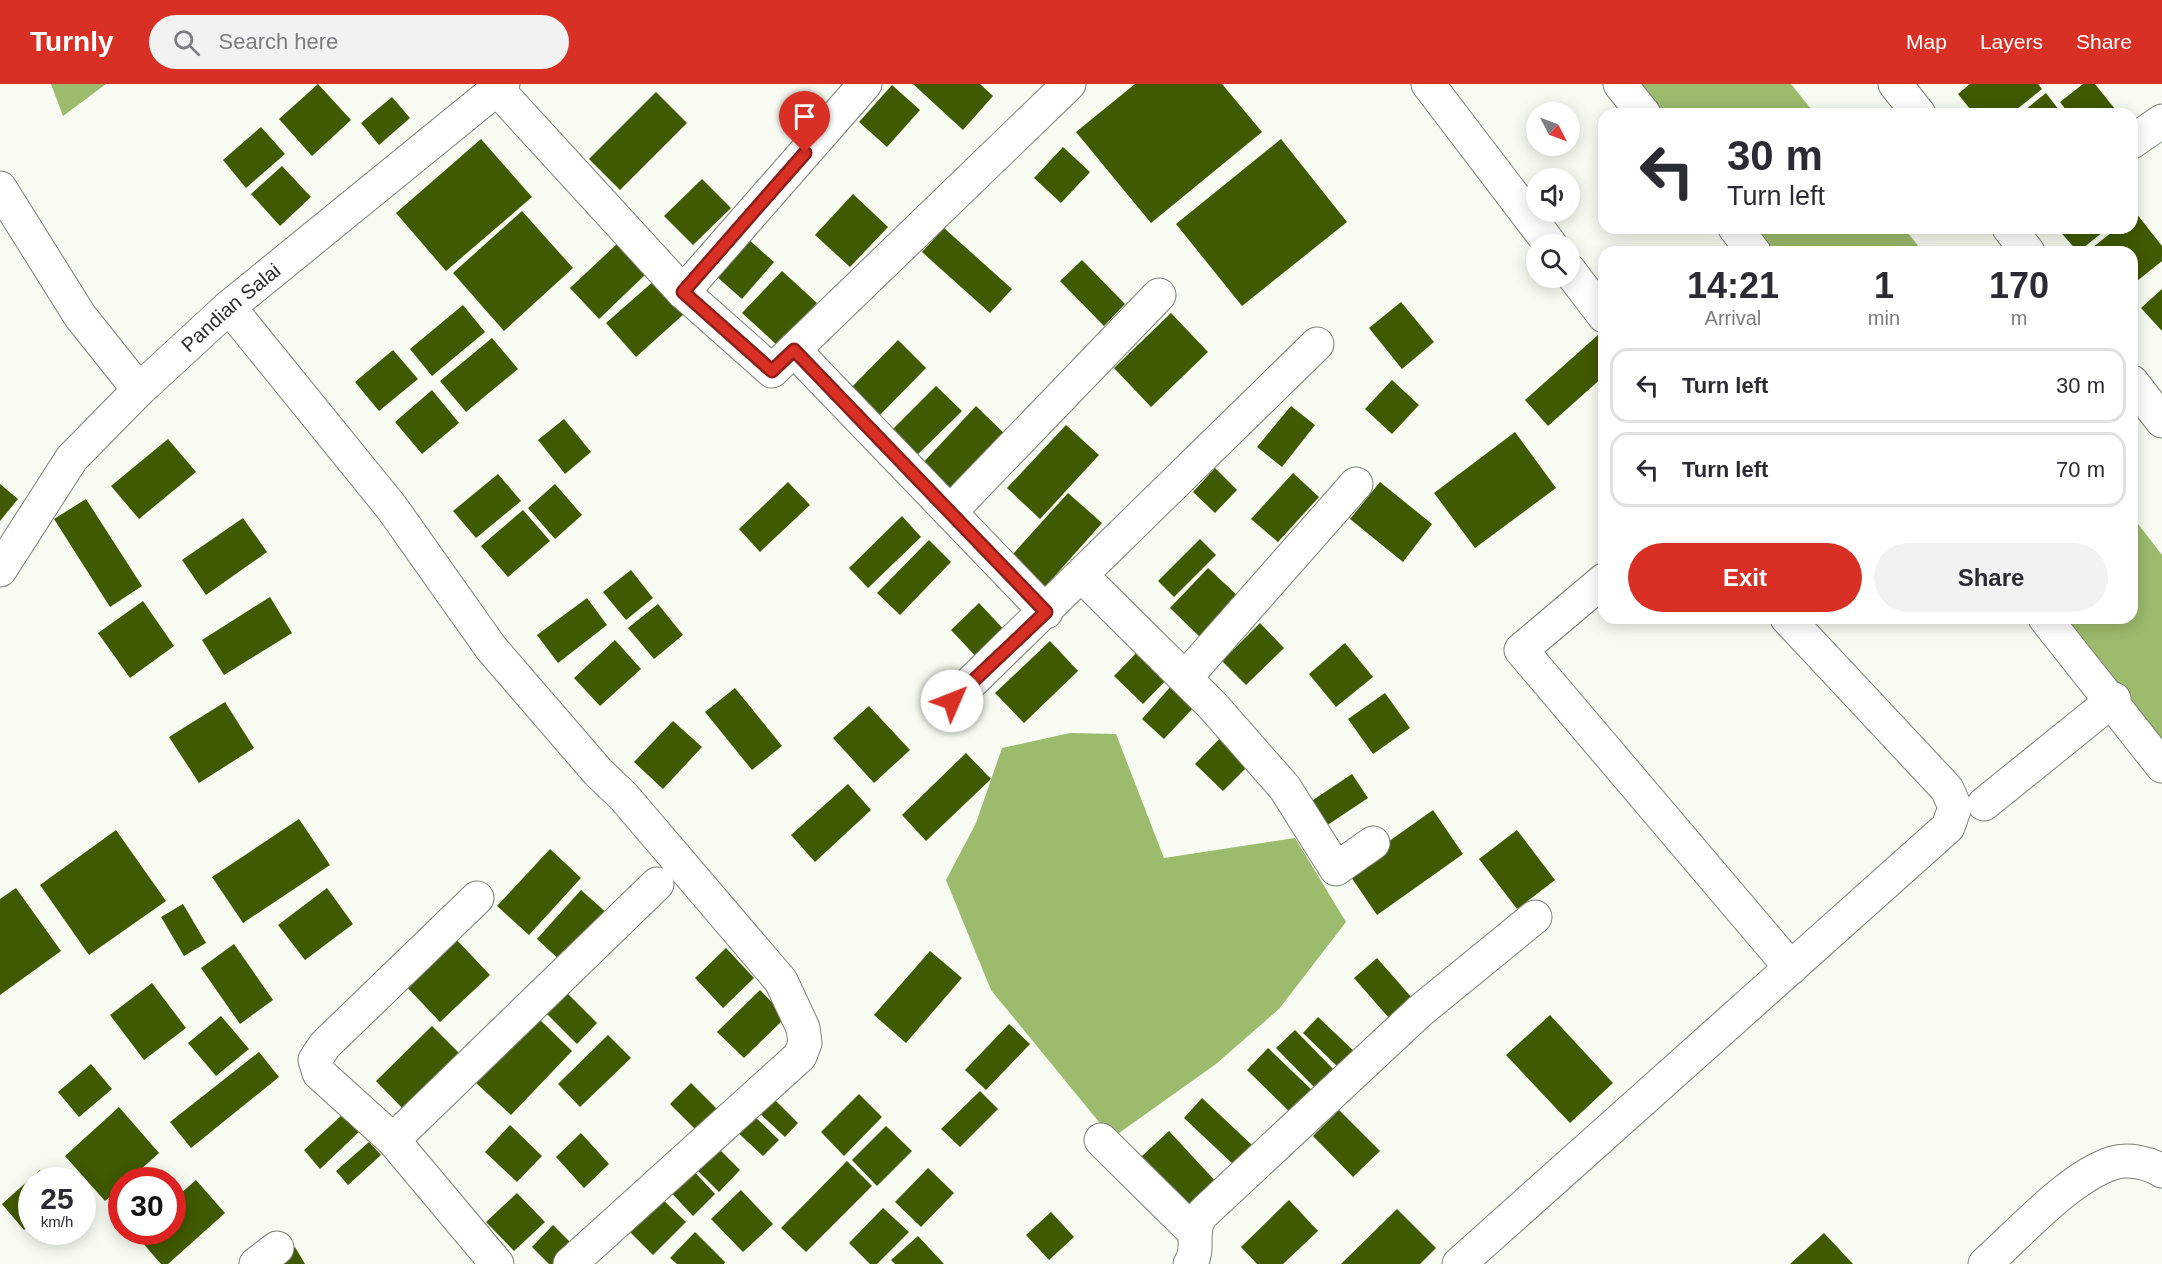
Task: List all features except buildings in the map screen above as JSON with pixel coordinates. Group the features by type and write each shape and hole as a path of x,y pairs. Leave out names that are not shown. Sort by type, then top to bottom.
{"street":[{"path":"683,292 865,84"},
{"path":"500,87 683,292 772,371 1069,84"},
{"path":"1428,84 1542,234"},
{"path":"1620,84 1639,108"},
{"path":"1895,84 1914,108"},
{"name":"Pandian Salai","path":"0,570 72,458 139,390 229,307 500,87"},
{"path":"2138,138 2162,121"},
{"path":"0,188 80,316 139,390"},
{"path":"1740,234 1749,246"},
{"path":"2014,234 2023,246"},
{"path":"1580,284 1598,308"},
{"path":"950,512 1159,295"},
{"path":"229,307 392,508 491,648 598,772 624,797 781,981 802,1028 805,1043 800,1056 570,1264"},
{"path":"952,701 1046,612 1317,344"},
{"path":"794,350 1046,612"},
{"path":"2138,390 2162,421"},
{"path":"1185,678 1356,484"},
{"path":"1082,576 1213,706 1285,788 1336,869 1372,843"},
{"path":"1598,585 1521,650 1791,969"},
{"path":"1459,1264 1948,827 1955,807 1947,789 1793,624"},
{"path":"2050,624 2162,766"},
{"path":"1984,804 2112,700"},
{"path":"393,1140 657,884"},
{"path":"477,898 325,1046 315,1060 319,1073 393,1140 497,1264"},
{"path":"1192,1249 1198,1220 1211,1206 1420,1011 1535,917"},
{"path":"1101,1140 1192,1249"},
{"path":"1985,1264 2076,1182 2114,1162 2148,1163 2162,1170"}],"shaded area":[{"path":"51,84 106,84 63,116"},
{"path":"1623,84 1791,84 1810,108 1642,108"},
{"path":"1743,234 1909,234 1918,246 1752,246"},
{"path":"2138,524 2162,555 2162,761 2053,624 2138,624"},
{"path":"1070,733 1116,734 1164,858 1295,838 1346,922 1279,1009 1216,1064 1112,1138 991,990 946,880 976,823 1002,748"}],"route":[{"path":"805,153 683,292 772,371 794,350 1046,612 952,701"}]}
